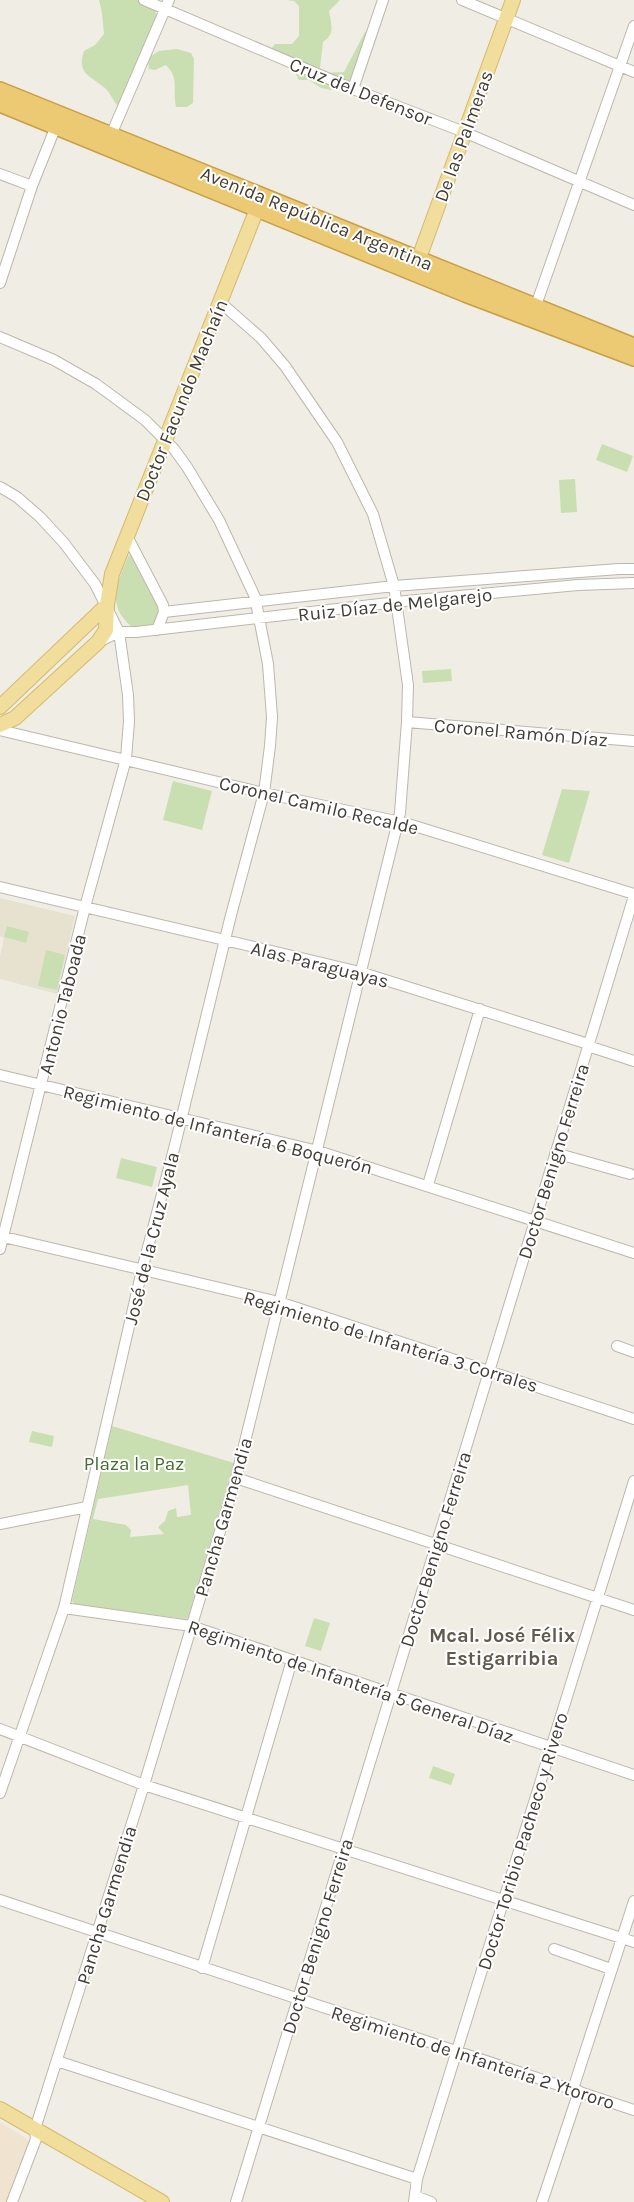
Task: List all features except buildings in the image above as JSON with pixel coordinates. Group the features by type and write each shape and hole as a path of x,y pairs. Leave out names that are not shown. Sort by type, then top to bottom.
{"highway":[{"name":"Avenida República Argentina","path":"0,90 58,121 534,313 634,358"},
{"name":"Avenida República Argentina","path":"0,104 111,135 259,203 275,205 332,228 336,226 416,266"},
{"name":"Avenida República Argentina","path":"534,313 634,346"}],"main road":[{"name":"De las Palmeras","path":"416,266 514,0"},
{"name":"Doctor Facundo Machaín","path":"0,725 15,718 98,642 106,630 107,605 112,574 259,203"},
{"path":"0,707 107,605"},
{"path":"0,2109 36,2134 145,2202"},
{"path":"0,2119 36,2134 162,2202"}],"street":[{"name":"Cruz del Defensor","path":"144,0 167,4 353,89 464,132 634,205"},
{"path":"353,89 383,0"},
{"path":"462,0 634,72"},
{"path":"111,135 167,4"},
{"path":"534,313 634,26"},
{"path":"0,283 32,186 58,121"},
{"path":"0,174 32,186"},
{"name":"Pancha Garmendia","path":"12,2202 36,2134 57,2061 144,1785 236,1478 398,821 407,722 408,685 394,586 373,514 337,442 284,366 260,338 220,302"},
{"name":"José de la Cruz Ayala","path":"0,337 54,360 96,384 145,420 174,449 204,493 233,546 256,602 271,692 270,746 264,793 224,941 182,1118 142,1270 64,1608 0,1793"},
{"name":"Antonio Taboada","path":"0,487 17,497 40,517 64,543 95,584 119,632 128,695 128,748 126,759 85,907 0,1249"},
{"path":"127,536 163,605 164,612 157,630"},
{"name":"Ruiz Díaz de Melgarejo","path":"164,612 394,586 634,569"},
{"path":"576,573 578,585"},
{"name":"Ruiz Díaz de Melgarejo","path":"98,642 119,632 157,630 578,585 634,583"},
{"name":"Coronel Ramón Díaz","path":"407,722 634,742"},
{"name":"Coronel Camilo Recalde","path":"0,730 264,793 398,821 634,895"},
{"name":"Alas Paraguayas","path":"0,887 360,972 586,1043 588,1046 634,1061"},
{"name":"Doctor Benigno Ferreira","path":"236,2202 634,895"},
{"path":"428,1185 480,1009"},
{"name":"Regimiento de Infantería 6 Boquerón","path":"0,1075 318,1151 634,1253"},
{"path":"555,1153 630,1174"},
{"name":"Regimiento de Infantería 3 Corrales","path":"2,1236 279,1302 634,1418"},
{"path":"617,1346 634,1352"},
{"path":"236,1478 634,1610"},
{"name":"Doctor Toribio Pacheco y Rivero","path":"414,2199 417,2180 456,2052 634,1480"},
{"path":"0,1524 87,1507"},
{"name":"Regimiento de Infantería 5 General Díaz","path":"64,1608 191,1626 634,1775"},
{"path":"202,1968 292,1660"},
{"path":"0,1729 144,1785 634,1942"},
{"name":"Regimiento de Infantería 2 Ytororo","path":"0,1900 634,2110"},
{"path":"542,2202 634,1901"},
{"path":"554,1949 612,1969"},
{"path":"57,2061 417,2180"},
{"path":"414,2199 431,2202"}],"shaded area":[{"path":"0,898 75,916 57,994 0,979 0,956 4,938 0,936"},
{"path":"0,2122 30,2141 6,2202 0,2202"}],"green space":[{"path":"99,0 149,0 155,8 157,18 146,40 147,48 132,100 117,105 105,88 86,74 82,65 84,51 95,45 104,34"},
{"path":"286,0 340,0 329,11 332,28 330,35 323,42 320,68 323,73 344,72 365,32 372,29 377,37 357,84 343,85 331,90 321,88 309,80 299,80 292,67 271,49 275,44 292,44 299,36 299,6 294,1"},
{"path":"177,49 191,53 194,59 193,103 187,107 176,107 173,75 166,65 155,70 149,69 148,58 159,51"},
{"path":"602,444 633,456 627,472 596,460"},
{"path":"575,479 577,512 561,513 559,480"},
{"path":"129,555 131,555 160,608 159,619 153,626 138,628 131,626 120,612 117,604 117,588"},
{"path":"451,669 452,681 423,683 422,671"},
{"path":"173,781 212,791 202,830 163,820"},
{"path":"562,789 590,791 569,863 542,855"},
{"path":"7,926 29,932 26,943 4,937"},
{"path":"46,950 65,955 57,990 38,986"},
{"path":"121,1158 157,1167 152,1187 116,1178"},
{"name":"Plaza la Paz","path":"112,1426 234,1463 188,1618 75,1604 72,1601","holes":["188,1485 191,1515 177,1517 176,1508 168,1511 165,1521 158,1527 164,1534 130,1537 131,1530 126,1525 93,1519 98,1499"]},
{"path":"32,1431 54,1436 52,1447 29,1442"},
{"path":"314,1618 330,1623 321,1651 305,1646"},
{"path":"433,1766 455,1774 451,1785 429,1778"}],"district":[{"name":"Mcal. José Félix Estigarribia","path":"502,1646"}]}
